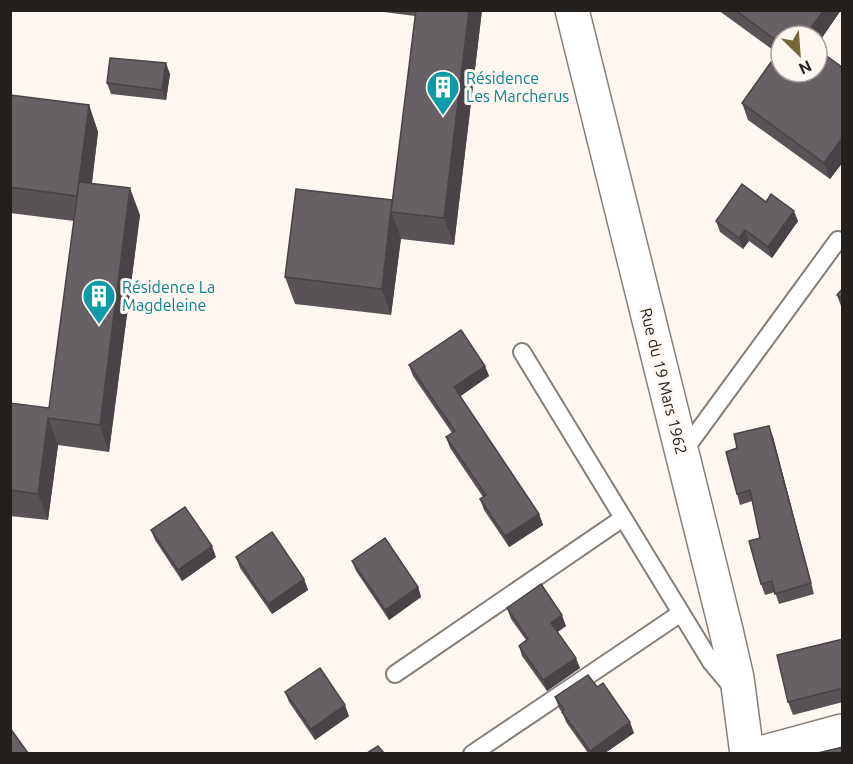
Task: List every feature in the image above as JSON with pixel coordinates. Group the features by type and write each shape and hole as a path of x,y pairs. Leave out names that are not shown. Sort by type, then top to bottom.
{"street":[{"name":"Rue du 19 Mars 1962","path":"572,10 726,630 739,694 747,753"},
{"path":"757,753 843,731"}],"lane":[{"path":"682,453 838,240"},
{"path":"522,352 711,662 739,694"},
{"path":"395,674 623,518"},
{"path":"472,753 681,612"}],"building":[{"path":"416,10 469,10 444,218 391,212"},
{"path":"735,10 824,10 814,24 769,24 769,35"},
{"path":"110,58 166,63 162,90 107,83"},
{"path":"829,58 843,68 843,137 824,163 742,103 769,65 769,84 829,84"},
{"path":"10,95 89,105 77,196 10,187"},
{"path":"79,182 130,188 100,425 48,418 38,494 10,490 10,403 49,408"},
{"path":"742,184 766,202 771,194 794,211 768,247 745,230 739,238 716,221"},
{"path":"296,189 392,200 382,289 285,277"},
{"path":"843,288 843,299 837,295"},
{"path":"461,330 485,366 454,387 539,514 505,536 480,499 486,495 446,437 455,431 409,365"},
{"path":"769,426 811,583 775,594 772,581 761,584 749,541 760,538 750,490 737,494 726,452 737,448 734,434"},
{"path":"185,507 212,546 178,570 151,530"},
{"path":"272,532 304,579 268,604 236,557"},
{"path":"385,538 418,587 385,610 352,561"},
{"path":"541,584 562,615 551,623 576,658 543,680 519,646 528,639 507,608"},
{"path":"843,639 843,688 788,702 777,655"},
{"path":"320,668 345,705 311,729 285,692"},
{"path":"588,675 597,687 603,683 630,722 590,751 562,712 564,710 555,697"},
{"path":"10,728 28,753 10,753"},
{"path":"378,746 384,753 367,753"},
{"path":"843,747 843,753 818,753"}],"place":[{"name":"Résidence Les Marcherus","path":"443,116"},
{"name":"Résidence La Magdeleine","path":"99,325"}]}
